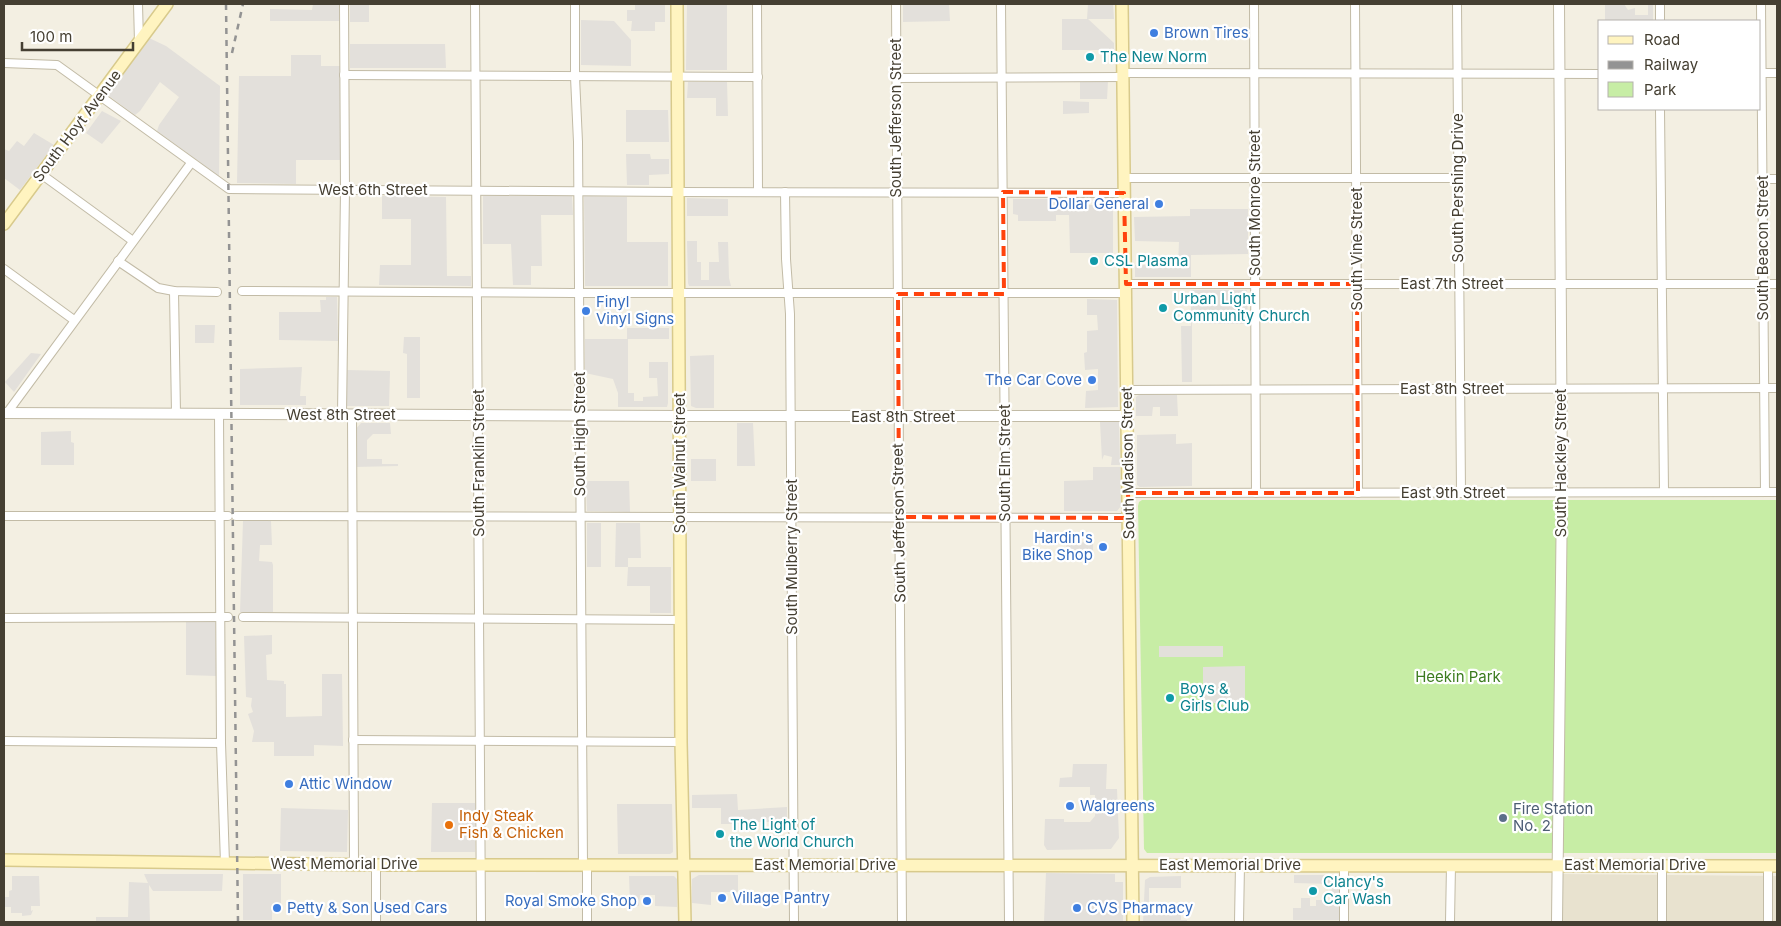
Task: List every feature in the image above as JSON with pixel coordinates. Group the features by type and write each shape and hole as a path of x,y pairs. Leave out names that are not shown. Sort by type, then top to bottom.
{"main road":[{"name":"South Hoyt Avenue","path":"4,224 167,4"},
{"name":"South Walnut Street","path":"677,4 679,416 685,922"},
{"name":"South Madison Street","path":"1122,4 1133,864 1132,922"},
{"name":"West Memorial Drive","path":"4,860 376,865 684,865"},
{"name":"East Memorial Drive","path":"684,865 1772,866"}],"street":[{"path":"138,4 139,42"},
{"path":"344,4 344,291 352,516 354,864"},
{"name":"South Franklin Street","path":"475,4 480,517 481,922"},
{"name":"South High Street","path":"575,4 582,741 587,922"},
{"path":"757,4 758,192"},
{"name":"South Jefferson Street","path":"896,4 902,922"},
{"name":"South Elm Street","path":"1001,4 1009,922"},
{"name":"South Monroe Street","path":"1254,4 1256,492"},
{"name":"South Vine Street","path":"1355,4 1358,493"},
{"name":"South Pershing Drive","path":"1457,4 1461,493"},
{"name":"South Hackley Street","path":"1557,922 1562,493 1559,4"},
{"path":"1660,4 1660,20"},
{"name":"South Beacon Street","path":"1761,4 1765,492"},
{"name":"West 6th Street","path":"4,63 57,65 190,163 229,189 1124,193"},
{"path":"1761,73 1777,73"},
{"path":"896,78 1254,74 1598,74"},
{"path":"344,75 758,77"},
{"path":"1660,110 1664,492"},
{"path":"5,413 190,163"},
{"path":"41,174 132,241"},
{"path":"1123,178 1458,178"},
{"path":"1763,179 1777,179"},
{"name":"South Mulberry Street","path":"785,192 786,259 789,294 792,517 794,922"},
{"path":"118,261 154,286 174,291 218,292"},
{"path":"4,269 74,320"},
{"name":"East 7th Street","path":"242,291 1004,294 1256,284 1777,284"},
{"path":"174,291 176,414"},
{"name":"East 8th Street","path":"1127,390 1777,388"},
{"name":"West 8th Street","path":"5,413 679,416"},
{"path":"218,414 223,516 224,617 221,743 225,863"},
{"name":"East 8th Street","path":"679,416 1128,416"},
{"name":"East 9th Street","path":"1128,493 1777,492"},
{"path":"4,516 223,516"},
{"path":"236,516 1129,518"},
{"path":"4,618 224,617"},
{"path":"243,617 681,620"},
{"path":"353,740 682,742"},
{"path":"4,741 221,743"},
{"path":"376,865 376,922"},
{"path":"1240,865 1240,922"},
{"path":"1344,865 1344,922"},
{"path":"1450,922 1451,865"},
{"path":"1662,865 1662,922"},
{"path":"1768,922 1772,866"}],"highlighted area":[{"path":"1003,192 1124,193 1126,284 1357,284 1358,493 1128,493 1129,518 899,517 898,294 1004,294"}],"shaded area":[{"path":"313,4 339,4 339,21 270,21 270,9 312,10"},
{"path":"350,4 369,4 369,22 350,22"},
{"path":"635,4 665,4 665,22 655,22 655,31 631,31 632,21 627,21 627,10 635,10"},
{"path":"687,4 727,4 727,70 686,70"},
{"path":"903,4 949,4 950,21 903,22"},
{"path":"1088,4 1113,4 1114,19 1088,19 1114,43 1114,50 1062,50 1062,19 1087,19"},
{"path":"1605,4 1624,4 1628,10 1635,8 1635,15 1648,15 1648,4 1653,4 1653,20 1605,20"},
{"path":"581,20 614,21 631,40 631,66 581,65"},
{"path":"149,38 166,46 220,86 219,176 157,131 159,125 179,97 160,82 140,111 135,115 109,96 110,91"},
{"path":"350,44 445,44 446,68 350,68"},
{"path":"291,55 321,55 321,66 340,66 341,160 296,160 296,184 237,183 239,76 291,76"},
{"path":"1108,81 1107,99 1080,99 1080,82"},
{"path":"688,82 727,82 728,116 716,116 716,98 687,98"},
{"path":"1063,101 1089,102 1089,113 1063,114"},
{"path":"626,110 668,110 669,142 626,142"},
{"path":"102,111 121,121 102,144 86,133"},
{"path":"34,133 54,145 20,190 4,178 4,149 9,151 17,141 24,146"},
{"path":"626,154 650,154 651,159 669,159 669,174 649,175 649,185 627,185"},
{"path":"382,196 446,197 447,276 471,276 471,286 379,285 380,265 411,265 411,219 382,219"},
{"path":"483,196 572,196 573,215 541,215 542,266 531,266 531,285 513,285 511,244 483,244"},
{"path":"584,196 627,197 627,242 668,242 668,286 585,286"},
{"path":"687,198 728,199 728,216 687,216"},
{"path":"1013,199 1056,199 1056,205 1113,205 1113,253 1070,253 1069,215 1056,215 1056,221 1018,221 1018,215 1013,214"},
{"path":"1190,209 1248,209 1248,254 1191,255 1191,277 1135,277 1135,265 1178,265 1179,242 1135,241 1134,217 1190,216"},
{"path":"687,241 697,241 697,262 701,262 701,280 709,280 709,262 719,262 718,242 728,242 731,286 689,286"},
{"path":"1191,290 1247,290 1248,324 1192,323 1192,382 1182,382 1181,326 1191,326"},
{"path":"326,297 337,297 338,341 279,340 279,312 321,312 320,300 326,300"},
{"path":"1087,299 1117,300 1118,407 1085,408 1086,391 1098,390 1098,369 1085,370 1084,353 1087,352 1087,331 1098,330 1097,315 1087,315"},
{"path":"195,325 215,325 214,343 195,343"},
{"path":"627,328 669,328 669,339 628,339 628,393 634,393 634,401 643,401 643,397 658,396 657,378 649,378 649,362 668,362 667,407 618,407 618,393 613,379 585,373 585,339 627,339"},
{"path":"404,337 420,337 420,398 407,398 407,354 403,353"},
{"path":"31,353 41,354 14,392 5,382"},
{"path":"714,355 714,408 696,408 691,406 690,356"},
{"path":"302,367 300,396 306,396 306,405 240,405 240,369"},
{"path":"347,370 390,371 389,406 347,406"},
{"path":"1139,395 1177,395 1178,416 1160,416 1160,407 1153,407 1152,416 1136,416 1136,397"},
{"path":"1100,422 1119,422 1120,465 1111,465 1112,457 1104,455 1102,460"},
{"path":"361,423 390,423 391,434 373,434 367,440 367,459 382,459 382,464 398,464 398,466 355,467 355,430"},
{"path":"737,423 753,423 755,466 737,466"},
{"path":"71,431 71,442 74,443 74,465 41,465 41,432"},
{"path":"1176,434 1176,444 1192,443 1192,486 1140,487 1137,485 1137,435"},
{"path":"691,459 716,459 716,481 691,481"},
{"path":"1093,467 1120,467 1121,506 1117,511 1064,511 1064,481 1093,480"},
{"path":"588,481 629,481 630,512 587,511 586,483"},
{"path":"243,521 271,521 272,545 260,545 259,561 272,562 273,565 273,612 240,612"},
{"path":"587,523 601,523 601,567 587,567"},
{"path":"616,523 640,523 641,558 628,558 628,567 615,567"},
{"path":"1093,542 1093,559 1066,559 1066,543"},
{"path":"628,567 671,567 671,613 650,613 650,586 627,586"},
{"path":"186,622 215,622 216,676 186,675"},
{"path":"272,635 272,654 266,655 267,680 284,681 284,684 286,684 286,717 322,716 322,674 342,674 343,746 314,745 314,756 274,756 274,742 252,742 254,731 248,714 253,712 251,706 252,698 246,697 244,636"},
{"path":"1159,646 1223,646 1223,657 1159,657"},
{"path":"1245,666 1245,705 1241,710 1203,700 1203,667"},
{"path":"1073,764 1107,764 1106,789 1117,789 1119,838 1111,849 1047,850 1044,845 1045,819 1064,819 1064,822 1090,822 1095,816 1095,795 1090,795 1090,787 1059,787 1060,778 1072,777"},
{"path":"737,794 738,810 787,807 787,822 721,824 721,808 692,808 692,795"},
{"path":"432,803 475,803 475,852 431,852"},
{"path":"617,804 672,804 673,852 670,854 618,854"},
{"path":"281,808 348,810 347,852 280,851"},
{"path":"1046,873 1115,874 1115,882 1123,882 1123,922 1016,922 1044,921"},
{"path":"144,874 223,874 222,891 153,891 149,885 150,922 96,922 96,917 128,917 129,882 148,883"},
{"path":"243,874 281,874 281,904 272,904 272,920 243,920"},
{"path":"1562,874 1777,876 1777,922 1562,922"},
{"path":"699,875 738,875 738,892 711,892 711,905 692,903 692,879"},
{"path":"1294,875 1338,875 1341,880 1341,920 1293,920 1293,908 1301,908 1301,898 1310,898 1310,906 1316,906 1316,900 1331,900 1332,884 1294,883"},
{"path":"12,876 39,876 40,906 31,906 31,911 33,910 31,915 22,916 22,913 11,913 11,907 4,907 4,897 9,897 9,891 12,890"},
{"path":"629,876 674,876 677,879 677,907 655,906 655,895 640,895 639,906 630,906"},
{"path":"1181,876 1181,888 1149,888 1149,906 1181,906 1181,920 1187,920 1187,922 1143,922 1145,880 1150,877"}],"green space":[{"name":"Heekin Park","path":"1142,500 1777,500 1777,853 1147,853 1144,849 1138,506"}],"railway":[{"path":"226,4 238,922"},
{"path":"232,53 243,4"}],"place":[{"name":"Brown Tires","path":"1154,33"},
{"name":"The New Norm","path":"1090,57"},
{"name":"Dollar General","path":"1159,204"},
{"name":"CSL Plasma","path":"1094,261"},
{"name":"Urban Light Community Church","path":"1163,308"},
{"name":"Finyl Vinyl Signs","path":"586,311"},
{"name":"The Car Cove","path":"1092,380"},
{"name":"Hardin's Bike Shop","path":"1103,547"},
{"name":"Boys & Girls Club","path":"1170,698"},
{"name":"Attic Window","path":"289,784"},
{"name":"Walgreens","path":"1070,806"},
{"name":"Fire Station No. 2","path":"1503,818"},
{"name":"Indy Steak Fish & Chicken","path":"449,825"},
{"name":"The Light of the World Church","path":"720,834"},
{"name":"Clancy's Car Wash","path":"1313,891"},
{"name":"Village Pantry","path":"722,898"},
{"name":"Royal Smoke Shop","path":"647,901"},
{"name":"Petty & Son Used Cars","path":"277,908"},
{"name":"CVS Pharmacy","path":"1077,908"}]}
